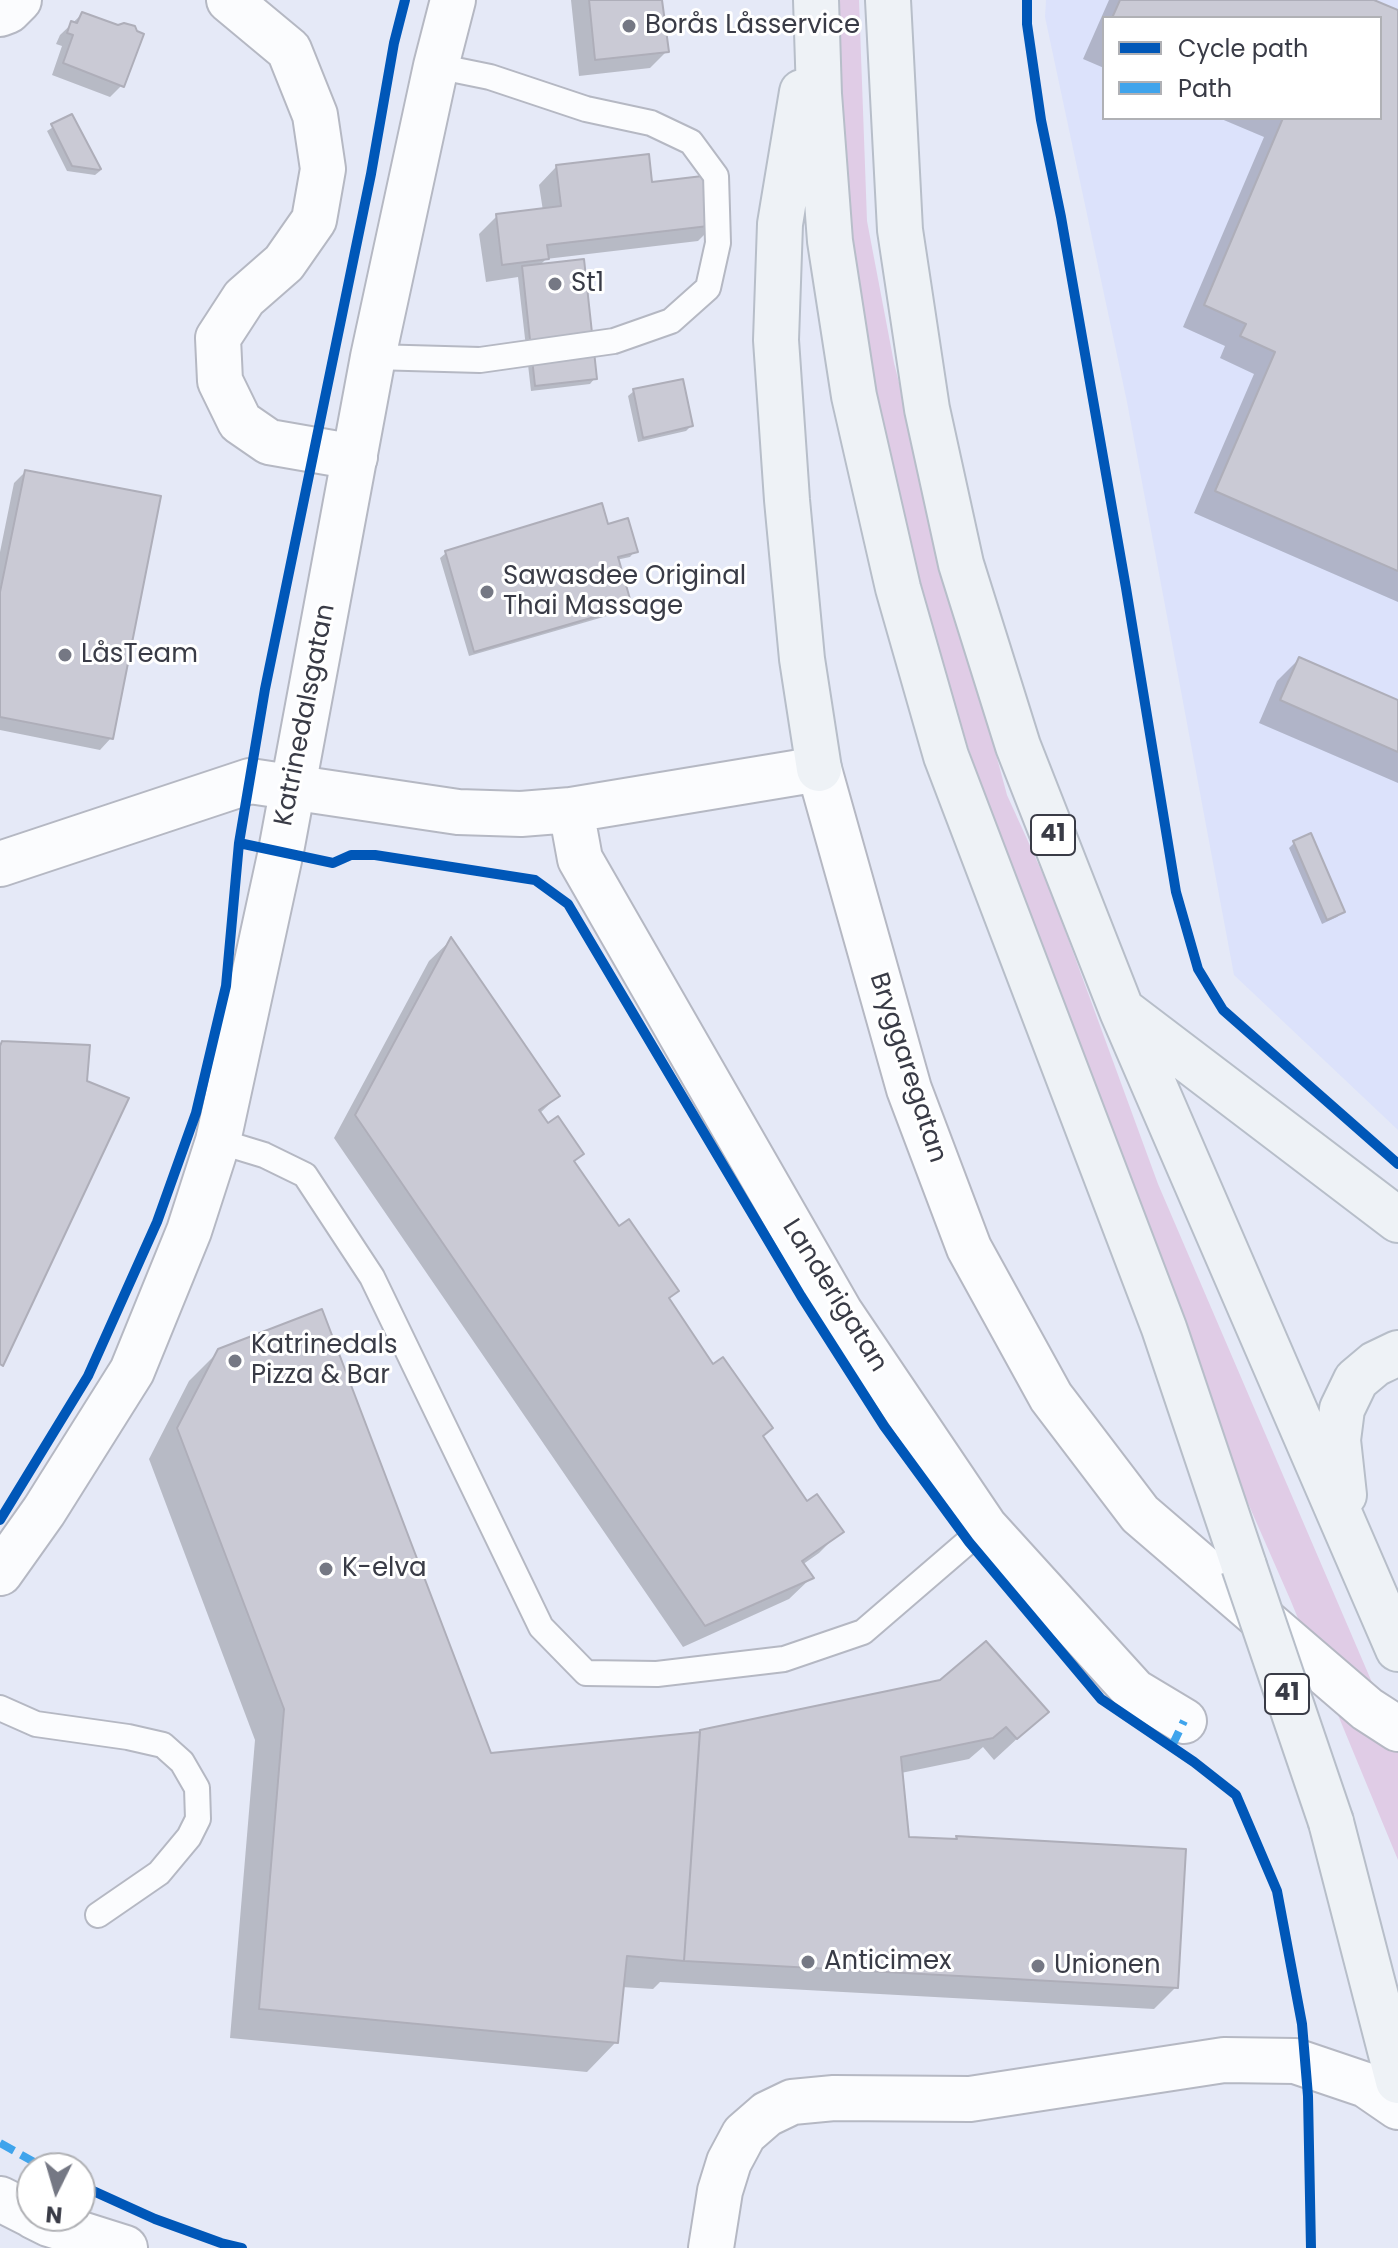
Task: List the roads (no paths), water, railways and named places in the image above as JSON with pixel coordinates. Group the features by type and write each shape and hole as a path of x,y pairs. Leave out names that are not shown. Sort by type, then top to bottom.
{"main road":[{"name":"41","path":"888,0 900,230 927,409 961,564 1018,746 1122,1011 1392,1636"},
{"name":"41","path":"816,5 830,241 854,396 898,588 946,756 1164,1328 1331,1822 1398,2081"},
{"path":"816,5 780,224 776,340 802,659 819,769"},
{"path":"1122,1011 1398,1220"},
{"path":"1353,1544 1338,1440 1342,1409 1356,1380 1375,1364 1398,1353"}],"street":[{"path":"0,14 19,0"},
{"path":"229,0 289,50 315,115 323,169 314,220 284,263 244,298 218,338 220,381 240,422 269,442 355,457"},
{"name":"Katrinedalsgatan","path":"0,1573 44,1511 132,1371 189,1231 218,1141 293,788 373,357 453,0"},
{"path":"0,864 250,781 458,812 521,814 571,810 819,769"},
{"name":"Bryggaregatan","path":"819,769 909,1089 969,1248 1051,1397 1140,1514 1367,1709 1398,1729"},
{"name":"Landerigatan","path":"571,810 580,859 840,1312 985,1527 1134,1691 1184,1721"},
{"path":"711,2248 720,2191 729,2162 744,2134 767,2114 792,2102 834,2098 970,2099 1224,2060 1295,2061 1366,2085 1398,2107"},
{"path":"74,2232 125,2248"}],"lane":[{"path":"373,357 480,360 614,341 671,321 708,288 718,243 716,176 691,142 651,123 586,109 490,77 436,66"},
{"path":"218,1141 264,1155 305,1175 372,1277 541,1627 586,1673 657,1674 784,1659 863,1632 985,1527"},
{"path":"0,1708 36,1724 163,1745 182,1762 197,1788 198,1819 189,1837 159,1873 98,1915"}],"place":[{"name":"Borås Låsservice","path":"629,26"},
{"name":"St1","path":"555,284"},
{"name":"Sawasdee Original Thai Massage","path":"487,592"},
{"name":"LåsTeam","path":"65,655"},
{"name":"Katrinedals Pizza & Bar","path":"235,1361"},
{"name":"K-elva","path":"326,1569"},
{"name":"Anticimex","path":"808,1962"},
{"name":"Unionen","path":"1038,1966"}]}
